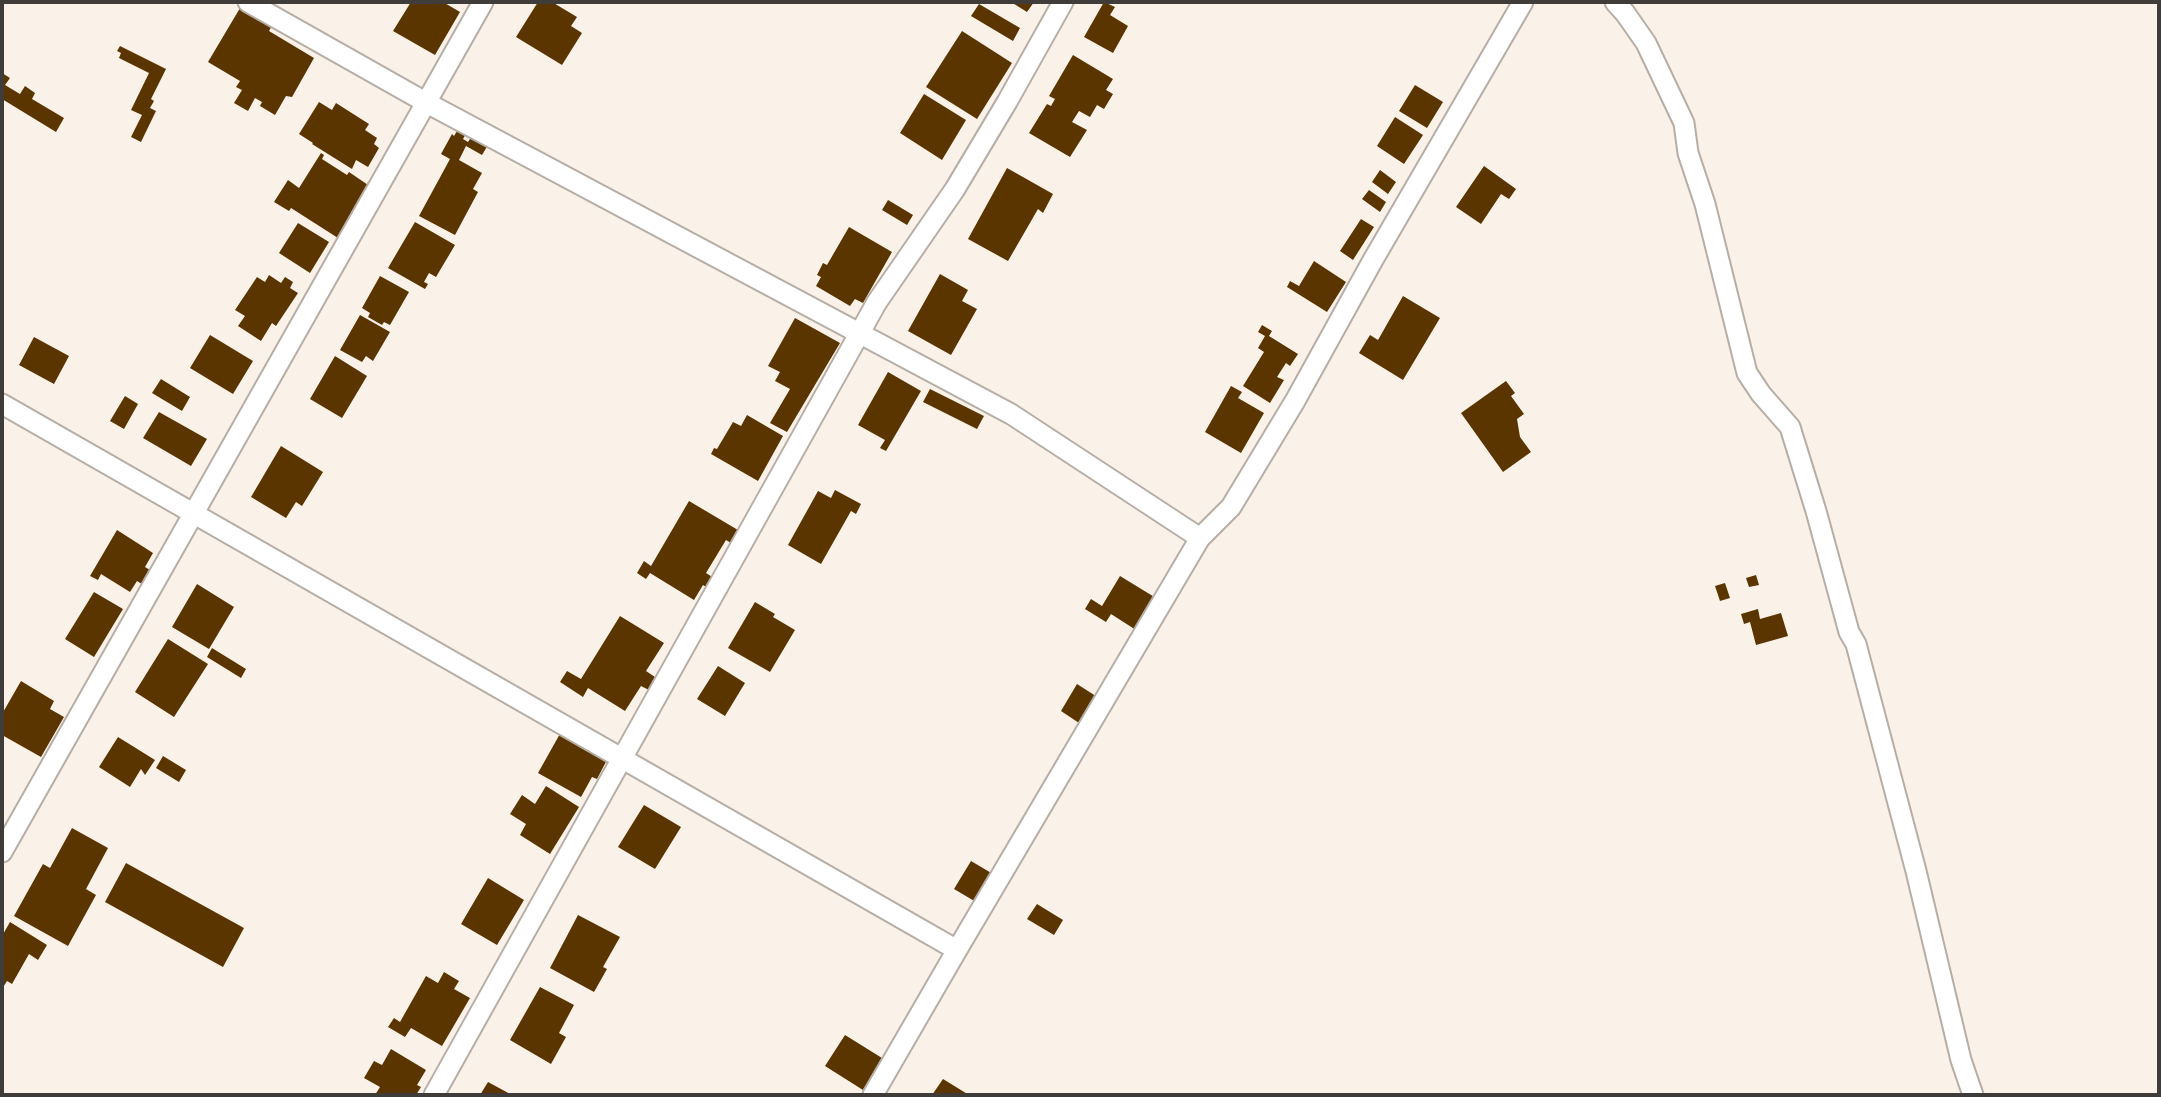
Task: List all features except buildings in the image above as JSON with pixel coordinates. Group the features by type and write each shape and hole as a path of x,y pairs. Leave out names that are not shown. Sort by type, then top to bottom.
{"street":[{"path":"248,2 427,103 1011,414 1199,538"},
{"path":"2,852 483,2"},
{"path":"434,1095 877,302 955,188 1063,2"},
{"path":"873,1095 1199,538 1231,507 1295,401 1373,260 1523,2"},
{"path":"1615,2 1646,43 1684,123 1688,153 1705,204 1747,373 1761,394 1790,427 1849,632 1856,644 1916,871 1961,1060 1973,1095"},
{"path":"2,404 957,950"}]}
